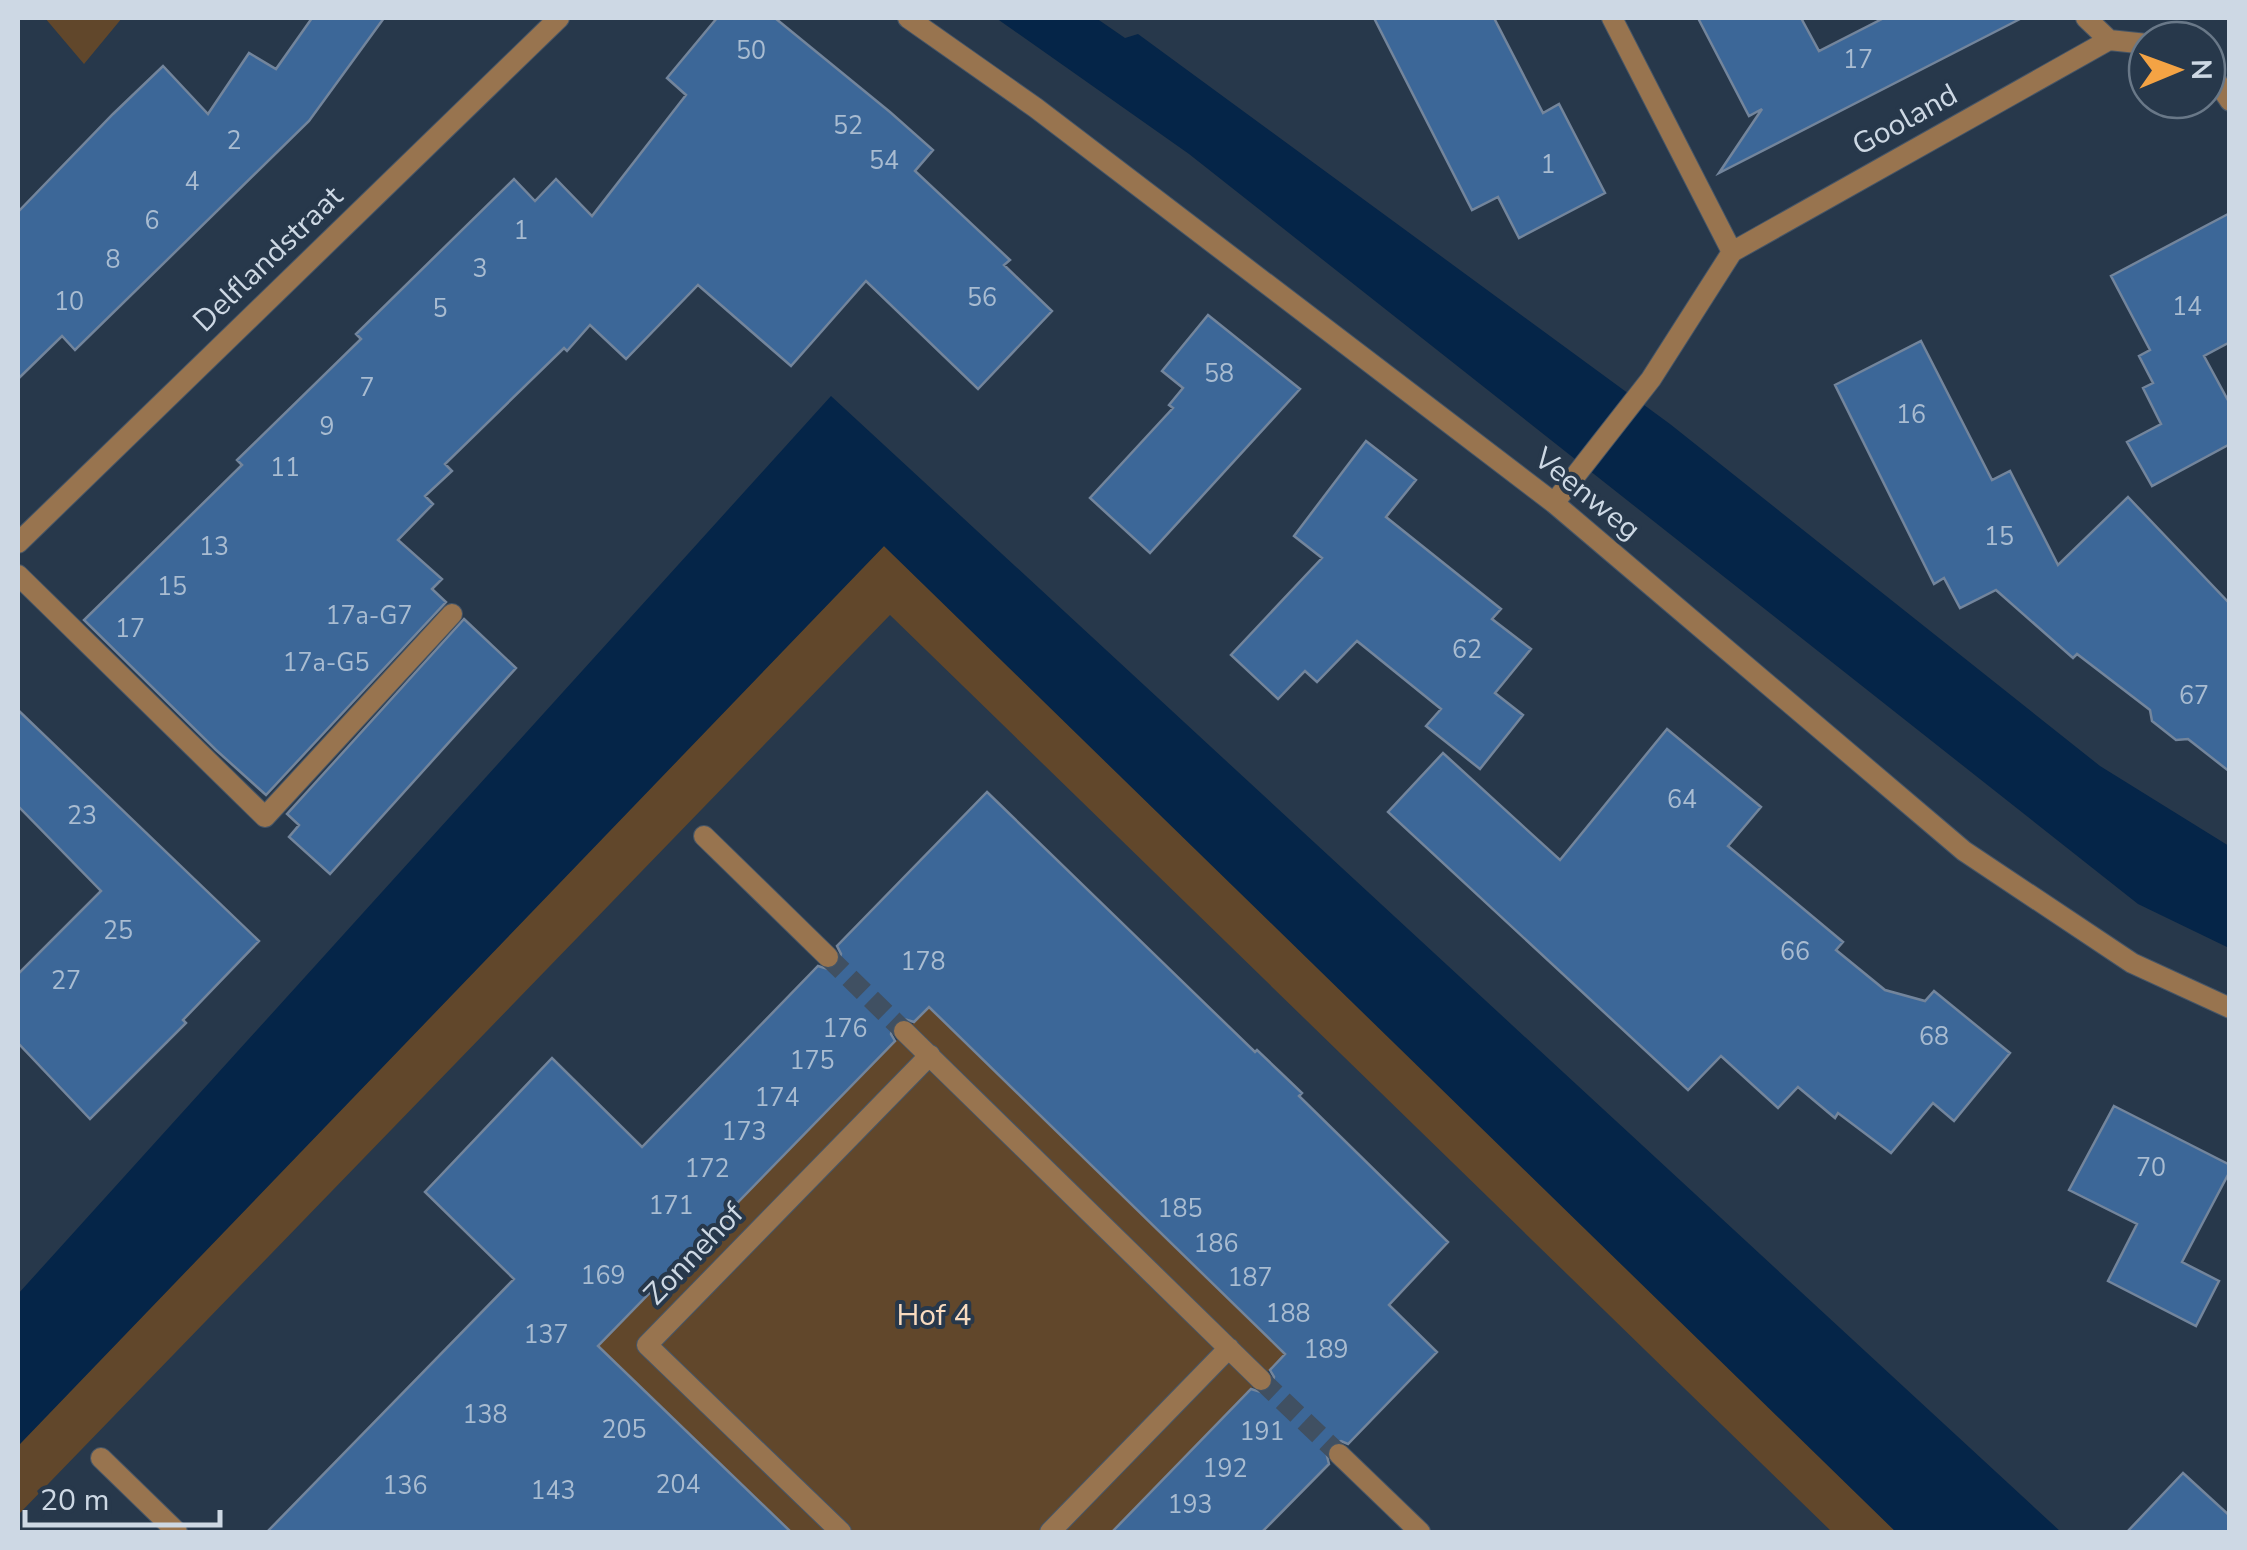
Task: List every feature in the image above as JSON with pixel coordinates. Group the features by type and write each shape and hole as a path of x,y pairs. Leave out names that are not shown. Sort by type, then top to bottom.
{"street":[{"name":"Delflandstraat","path":"18,544 559,18"},
{"name":"Veenweg","path":"908,18 1036,108 1554,504 1964,851 2132,962 2230,1008"},
{"path":"1612,18 1732,252"},
{"path":"2086,18 2108,40 2127,42"},
{"name":"Gooland","path":"1554,504 1651,379 1732,252 2108,40"},
{"path":"18,575 264,817 452,614"},
{"path":"704,836 828,957"},
{"path":"904,1031 1261,1380"},
{"name":"Zonnehof","path":"841,1532 647,1346 930,1055"},
{"path":"1050,1532 1229,1348"},
{"path":"1339,1454 1420,1532"},
{"path":"101,1458 177,1532"}],"green space":[{"path":"45,18 122,18 84,64"},
{"path":"884,546 1896,1532 1832,1532 890,615 18,1515 18,1446"},
{"name":"Hof 4","path":"929,1007 1285,1354 1112,1532 790,1532 598,1346"}],"water":[{"path":"996,18 1096,18 1125,38 1138,34 1670,424 2100,766 2229,846 2229,948 2138,904 1189,154"},
{"path":"831,396 2061,1532 1896,1532 884,546 18,1446 18,1294"}],"building":[{"path":"312,18 384,18 309,121 75,350 62,336 18,379 18,212 163,66 208,114 249,53 276,69"},
{"path":"717,18 775,18 890,112 933,150 915,171 1010,260 1004,265 1052,311 978,389 866,281 791,366 698,285 626,359 590,325 445,464 452,471 425,496 433,504 398,540 442,579 432,589 446,602 266,795 84,620 242,465 237,460 361,339 356,334 514,179 535,201 556,179 592,216 686,95 667,78"},
{"path":"1374,18 1494,18 1543,113 1559,104 1605,193 1519,238 1498,197 1472,210"},
{"path":"1698,18 1801,18 1819,51 1884,18 2022,18 1719,173 1762,109 1749,116"},
{"path":"2230,213 2230,342 2204,356 2230,404 2230,444 2152,486 2127,442 2161,424 2143,388 2153,383 2139,356 2150,350 2111,276"},
{"path":"1208,315 1300,389 1150,553 1090,498 1173,408 1169,405 1183,388 1162,371"},
{"path":"1921,341 1992,480 2010,471 2058,565 2128,497 2230,604 2230,772 2188,739 2176,740 2152,721 2150,710 2077,654 2073,658 1996,590 1960,608 1944,578 1934,584 1835,385"},
{"path":"1366,441 1416,480 1386,517 1501,609 1492,619 1531,649 1495,693 1523,715 1480,769 1426,726 1441,709 1357,641 1317,682 1305,671 1278,699 1231,655 1322,558 1294,536"},
{"path":"464,619 516,668 330,874 289,837 299,825 287,814"},
{"path":"18,710 259,941 183,1020 186,1023 90,1119 18,1043 18,974 101,891 18,806"},
{"path":"1667,729 1761,807 1728,846 1843,942 1836,950 1885,990 1925,1001 1934,991 2010,1053 1954,1121 1933,1103 1891,1153 1838,1113 1835,1118 1798,1087 1778,1108 1721,1056 1688,1090 1388,812 1443,753 1560,860"},
{"path":"987,792 1302,1093 1299,1096 1448,1242 1389,1305 1437,1352 1348,1444 1330,1444 1326,1452 1329,1464 1262,1532 1112,1532 1251,1389 1264,1393 1271,1389 1274,1377 1270,1370 1285,1354 929,1007 914,1022 901,1018 894,1022 891,1034 895,1041 598,1346 791,1532 267,1532 514,1279 425,1192 552,1058 642,1147 818,966 831,970 838,966 841,954 837,946"},
{"path":"2114,1106 2230,1165 2182,1262 2219,1281 2196,1326 2108,1281 2137,1224 2069,1190"},
{"path":"2183,1473 2230,1516 2230,1532 2127,1532"}],"tunnel":[{"path":"828,957 904,1031"},
{"path":"1261,1380 1339,1454"}]}
